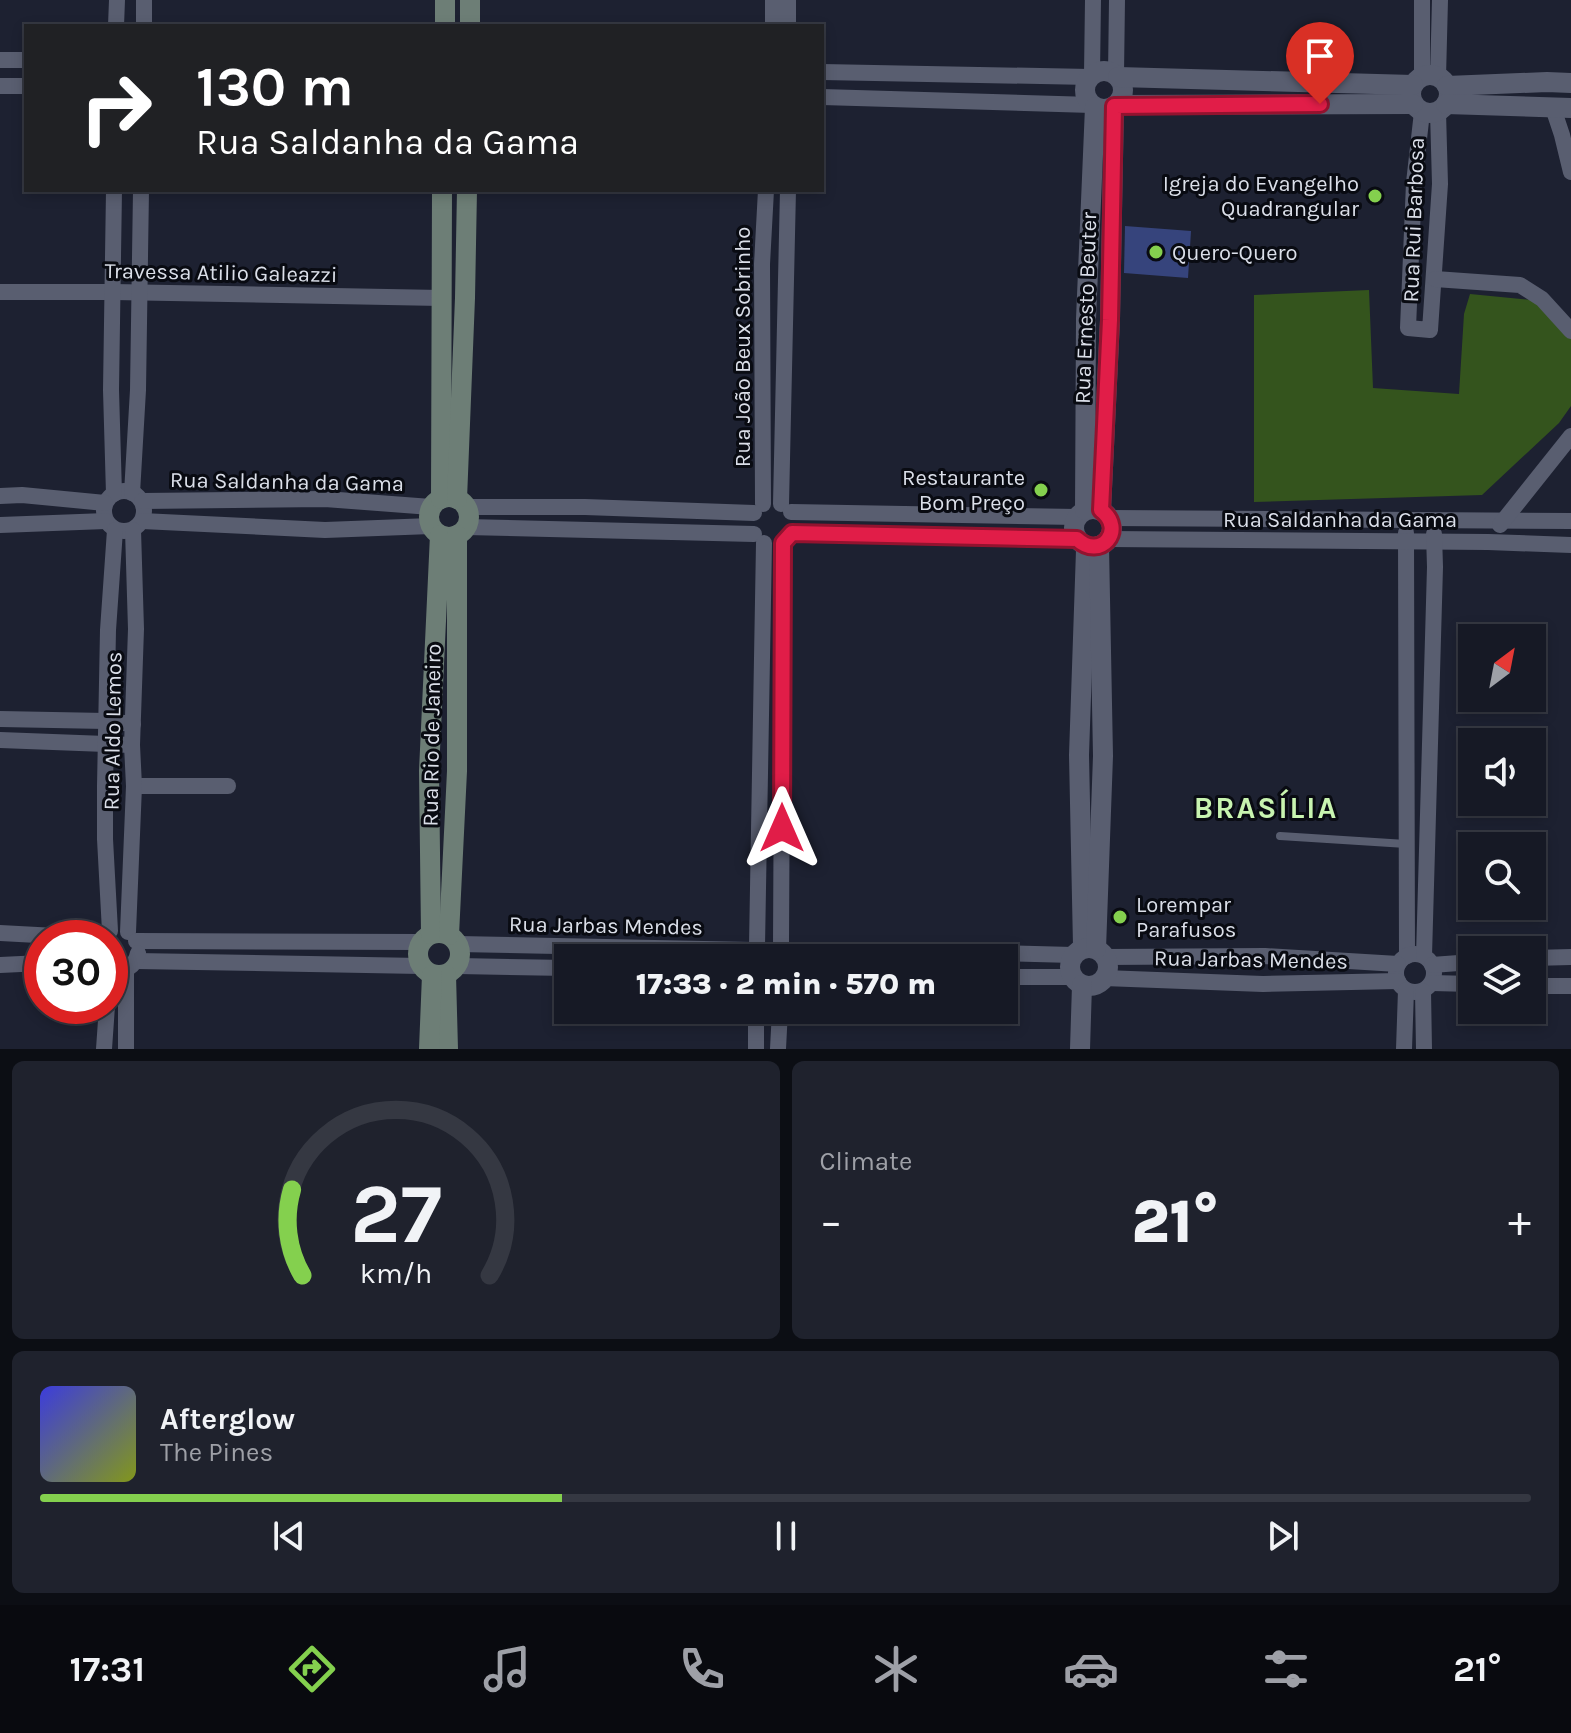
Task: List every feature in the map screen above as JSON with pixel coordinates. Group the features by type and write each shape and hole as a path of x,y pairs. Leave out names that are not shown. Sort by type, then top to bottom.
{"main road":[{"path":"445,0 445,24"},
{"path":"470,0 470,24"},
{"name":"Rua Rio de Janeiro","path":"440,939 457,771 441,298 442,192"},
{"name":"Rua Rio de Janeiro","path":"440,939 429,771 466,271 467,192"},
{"path":"441,270 466,271"},
{"path":"429,771 457,771"},
{"path":"429,1049 439,971 461,952 440,939 417,954 439,971 448,1049"}],"street":[{"path":"116,24 117,0"},
{"path":"144,0 144,24"},
{"path":"773,0 773,24"},
{"path":"788,0 788,24"},
{"path":"1093,0 1091,75 1085,91 1087,99 1104,106 1121,99 1124,92 1117,75 1117,0"},
{"name":"Rua Rui Barbosa","path":"1422,0 1430,94 1440,184 1430,330 1408,328 1414,183 1430,94 1440,0"},
{"path":"0,60 24,60"},
{"path":"824,72 1091,75 1109,71 1117,75 1430,94 1562,108 1562,135 1571,172"},
{"path":"930,74 931,100"},
{"path":"992,75 992,102"},
{"path":"824,97 1104,106 1430,94 1547,82 1571,83"},
{"path":"0,86 24,86"},
{"name":"Rua Ernesto Beuter","path":"1093,514 1086,319 1104,106"},
{"path":"1414,183 1440,184"},
{"path":"114,192 109,498 104,515 110,525 121,532 138,525 144,514 137,497 141,192"},
{"name":"Rua João Beux Sobrinho","path":"758,509 766,192"},
{"name":"Rua João Beux Sobrinho","path":"786,508 788,192"},
{"path":"1435,279 1520,285 1542,299 1571,331"},
{"name":"Travessa Atilio Galeazzi","path":"0,292 441,298"},
{"path":"111,390 138,390"},
{"path":"1488,542 1571,436"},
{"path":"0,496 109,498 126,491 137,497"},
{"path":"19,524 22,495"},
{"name":"Rua Saldanha da Gama","path":"137,497 325,499 449,517 586,531 759,539"},
{"path":"325,499 325,530"},
{"path":"784,944 788,538 794,526 786,508 769,502 758,509 751,527 759,539 770,545 788,538"},
{"path":"585,507 586,531"},
{"name":"Rua Saldanha da Gama","path":"138,525 325,530 585,507 758,509"},
{"name":"Rua Saldanha da Gama","path":"786,508 1571,521"},
{"path":"1093,514 1112,529 1093,542 1074,528 1093,514"},
{"path":"1406,520 1407,844 1415,960 1434,977 1415,986"},
{"path":"1415,960 1435,567 1434,520"},
{"path":"0,525 110,525"},
{"name":"Rua Aldo Lemos","path":"105,920 110,525"},
{"name":"Rua Aldo Lemos","path":"128,962 139,948 132,937 132,745 138,525"},
{"name":"Rua Saldanha da Gama","path":"788,538 1571,545"},
{"path":"753,944 759,539"},
{"path":"1080,1049 1088,981 1108,967 1089,952 1079,755 1093,542"},
{"path":"108,630 136,629"},
{"path":"0,719 133,724"},
{"path":"0,740 132,745"},
{"path":"134,786 228,786"},
{"path":"105,839 133,838"},
{"path":"0,933 24,934"},
{"name":"Rua Jarbas Mendes","path":"128,934 132,937 440,939 570,944"},
{"name":"Rua Jarbas Mendes","path":"1018,952 1458,962"},
{"path":"1089,952 1069,966 1088,981 1094,1049"},
{"path":"1263,984 1265,956"},
{"path":"1546,957 1571,957"},
{"path":"1415,960 1396,970 1415,986 1424,1049"},
{"path":"0,965 24,964"},
{"name":"Rua Jarbas Mendes","path":"128,967 439,971 554,968"},
{"name":"Rua Jarbas Mendes","path":"1018,978 1263,984 1458,984"},
{"path":"1404,1049 1415,986"},
{"path":"1546,986 1571,986"},
{"path":"104,1049 106,1024"},
{"path":"125,1024 126,1049"},
{"path":"756,1024 756,1049"},
{"path":"778,1049 779,1024"}],"lane":[{"path":"1280,836 1407,844"}],"green space":[{"path":"1369,290 1373,388 1459,394 1464,314 1470,294 1541,301 1571,336 1571,406 1559,423 1482,495 1254,502 1254,295"}],"building":[{"name":"Quero-Quero","path":"1125,226 1191,231 1188,278 1124,273"}],"place":[{"name":"Igreja do Evangelho Quadrangular","path":"1375,196"},
{"name":"Quero-Quero","path":"1156,252"},
{"name":"Restaurante Bom Preço","path":"1041,490"},
{"name":"Lorempar Parafusos","path":"1120,917"}],"district":[{"name":"BRASÍLIA","path":"1266,808"}],"route":[{"path":"782,828 783,543 792,533 1077,539 1093,547 1104,543 1112,529 1109,518 1101,510 1110,320 1114,106 1320,104"}]}
